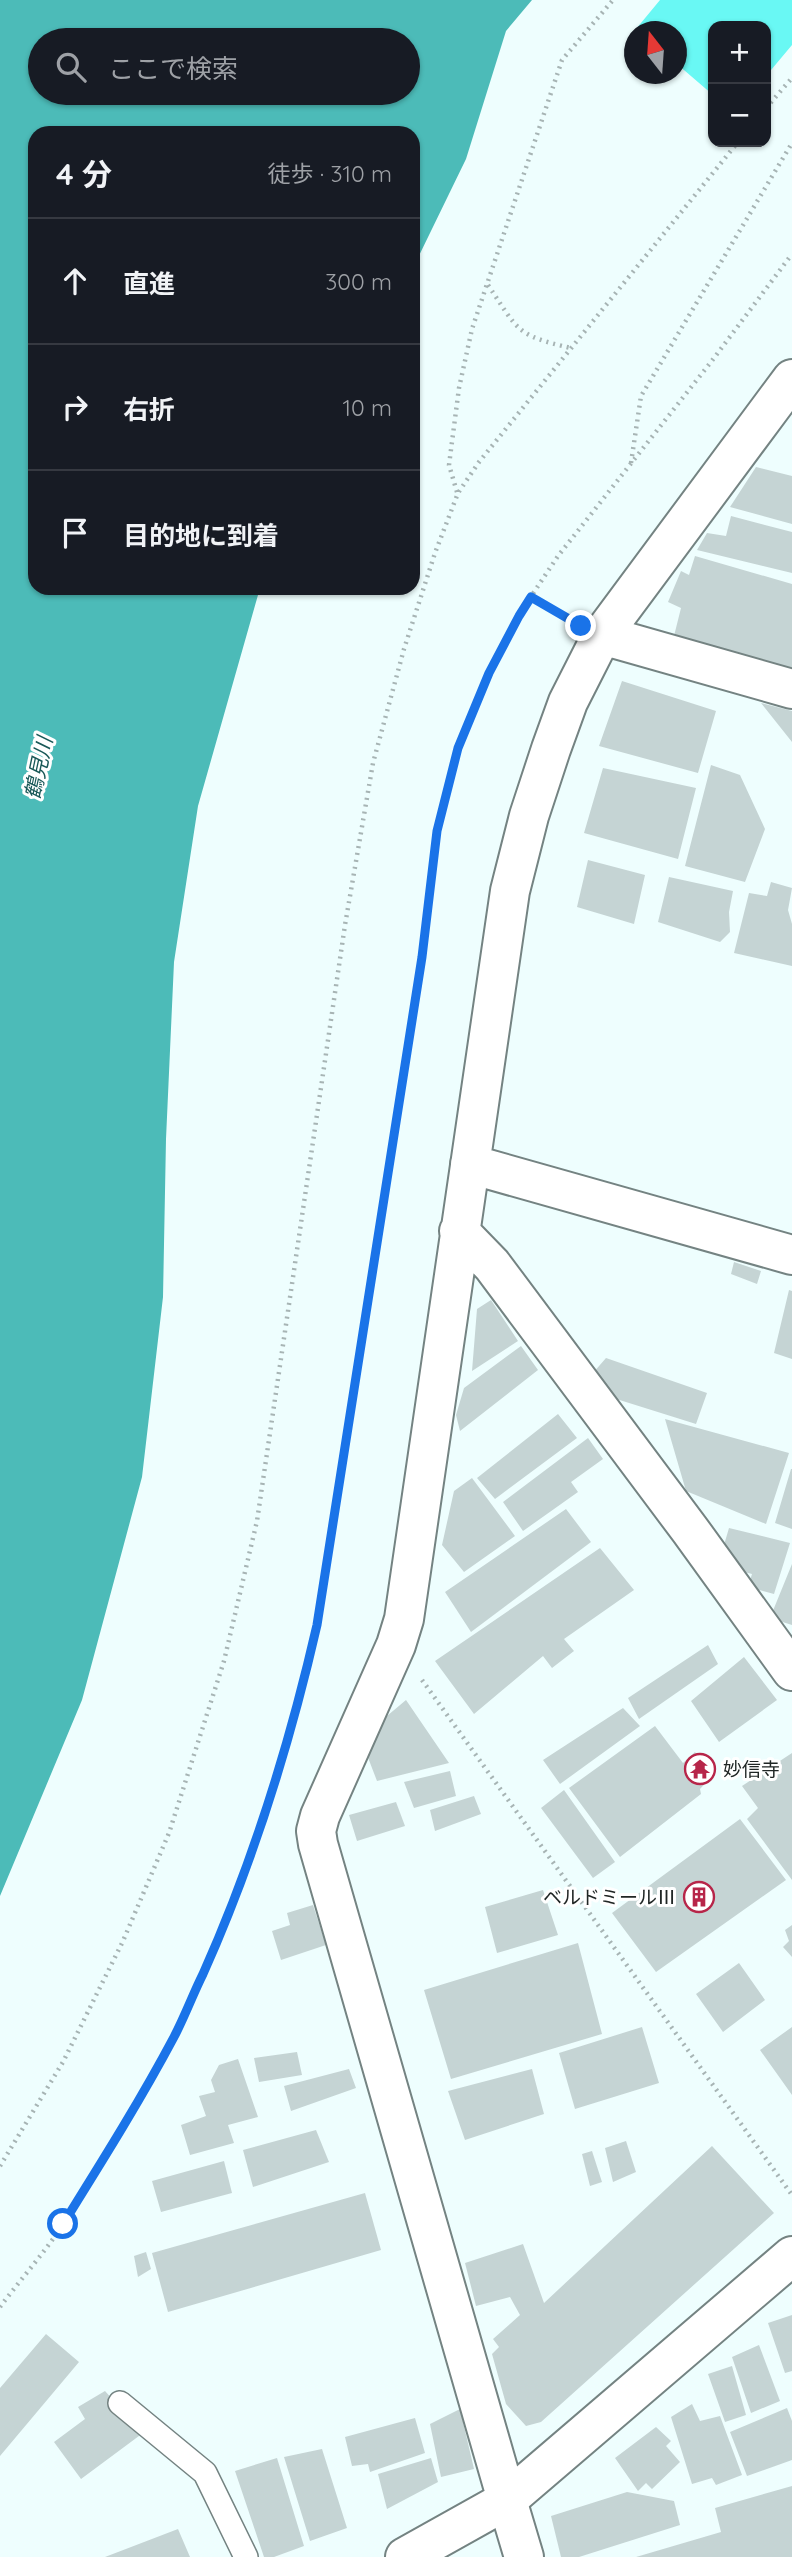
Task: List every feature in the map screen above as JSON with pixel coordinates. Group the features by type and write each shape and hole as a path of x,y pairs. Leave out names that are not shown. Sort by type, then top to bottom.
{"street":[{"path":"524,2557 316,1831 320,1816 396,1646 404,1619 510,891 529,816 568,702 586,627 792,379"},
{"path":"586,627 792,689"},
{"path":"470,1164 792,1255"},
{"path":"459,1231 492,1265 792,1671"},
{"path":"405,2557 507,2500 792,2256"}],"lane":[{"path":"120,2403 205,2473 246,2557"}],"path":[{"path":"458,493 449,465 458,388 472,329 562,60 612,0"},
{"path":"771,102 792,78"},
{"path":"631,464 641,396 792,143"},
{"path":"0,2166 63,2062 123,1941 169,1833 224,1661 257,1521 345,925 373,763 404,649 435,553 458,493 479,462 734,147"},
{"path":"0,2307 63,2224 122,2129 175,2035 230,1913 268,1808 297,1713 317,1625 422,957 437,831 458,748 489,673 519,616 558,556 792,254"},
{"path":"488,285 511,322 522,333 571,348"},
{"path":"531,597 586,627"},
{"path":"396,1646 792,2194"}],"shaded area":[{"path":"660,0 792,0 792,45 771,70 771,21 708,21 708,91 687,73 687,21 643,21"}],"water":[{"name":"鶴見川","path":"0,0 532,0 506,31 466,159 420,254 420,126 28,126 28,595 258,595 198,806 174,962 166,1139 163,1297 142,1477 82,1700 0,1896"}],"building":[{"path":"756,467 792,476 792,524 730,507"},
{"path":"731,516 792,532 792,573 697,550 707,533 726,536"},
{"path":"695,556 792,584 792,668 674,636 681,608 668,602 681,571 689,575"},
{"path":"622,681 716,711 698,773 599,746"},
{"path":"761,703 792,711 792,742"},
{"path":"711,765 740,775 765,829 745,882 685,866"},
{"path":"603,768 696,788 678,859 584,833"},
{"path":"588,860 645,875 634,924 577,907"},
{"path":"669,877 733,891 729,912 730,932 720,942 658,922"},
{"path":"771,882 792,888 788,910 792,924 792,966 734,953 749,893 767,896"},
{"path":"734,1262 761,1271 757,1284 731,1274"},
{"path":"789,1290 792,1291 792,1359 774,1353"},
{"path":"491,1300 518,1341 472,1371 477,1309"},
{"path":"521,1346 538,1370 460,1431 456,1415 464,1388"},
{"path":"606,1358 707,1393 696,1424 610,1397 593,1373"},
{"path":"558,1414 577,1438 495,1499 477,1478"},
{"path":"665,1419 789,1453 766,1524 686,1491"},
{"path":"588,1438 603,1459 571,1482 578,1492 523,1531 503,1502"},
{"path":"792,1469 792,1529 775,1523"},
{"path":"472,1478 515,1536 464,1572 442,1545 454,1491"},
{"path":"566,1509 591,1542 471,1632 445,1592"},
{"path":"729,1528 790,1543 774,1594 748,1587 752,1574 729,1568 721,1555"},
{"path":"600,1548 634,1590 564,1639 574,1651 552,1668 543,1656 474,1714 435,1661"},
{"path":"792,1564 792,1625 770,1618"},
{"path":"708,1645 718,1664 639,1719 628,1698"},
{"path":"744,1657 777,1700 719,1742 691,1701"},
{"path":"406,1700 449,1763 377,1781 367,1755 381,1721"},
{"path":"623,1708 640,1726 560,1784 543,1760"},
{"path":"655,1726 683,1763 695,1752 712,1776 700,1789 701,1794 620,1857 569,1788"},
{"path":"792,1753 792,1880 747,1819 758,1808 742,1786"},
{"path":"450,1771 456,1796 414,1808 404,1782"},
{"path":"564,1790 615,1862 593,1878 541,1808"},
{"path":"474,1796 481,1814 435,1831 430,1810"},
{"path":"396,1802 405,1826 357,1841 349,1815"},
{"name":"ベルドミールⅢ","path":"740,1819 786,1880 656,1972 612,1913"},
{"path":"543,1890 558,1935 497,1953 485,1907"},
{"path":"313,1905 326,1945 281,1960 272,1931 290,1925 287,1913"},
{"path":"792,1925 792,1957 783,1947 789,1941 785,1930"},
{"path":"578,1943 602,2034 451,2079 424,1990"},
{"path":"739,1963 765,2000 723,2032 696,1994"},
{"path":"642,2027 659,2083 575,2109 559,2053"},
{"path":"792,2027 792,2095 760,2050"},
{"path":"297,2052 302,2075 259,2082 254,2058"},
{"path":"238,2059 258,2117 228,2125 234,2143 190,2155 181,2125 206,2116 199,2096 215,2092 211,2080 219,2065"},
{"path":"349,2069 356,2088 291,2111 284,2086"},
{"path":"532,2069 544,2114 465,2140 448,2091"},
{"path":"316,2130 329,2162 253,2187 243,2150"},
{"path":"626,2141 636,2172 613,2182 605,2148"},
{"path":"712,2146 774,2213 541,2422 526,2426 506,2404 492,2354 499,2347 493,2339 520,2315 510,2297 476,2306 465,2263 523,2244 544,2303"},
{"path":"592,2151 602,2182 590,2186 582,2154"},
{"path":"224,2161 232,2193 161,2212 152,2181"},
{"path":"365,2193 381,2250 168,2312 152,2253"},
{"path":"146,2252 151,2269 138,2277 134,2256"},
{"path":"792,2315 792,2371 785,2373 768,2323"},
{"path":"46,2334 79,2362 0,2456 0,2388"},
{"path":"759,2345 780,2401 751,2413 732,2357"},
{"path":"732,2366 746,2415 725,2422 708,2374"},
{"path":"105,2391 143,2433 81,2479 54,2442 85,2419 78,2407"},
{"path":"692,2404 700,2421 720,2416 742,2475 716,2485 712,2478 692,2484 671,2417"},
{"path":"787,2408 792,2421 792,2460 747,2476 730,2432"},
{"path":"460,2409 474,2469 441,2477 430,2424"},
{"path":"415,2418 425,2453 370,2472 368,2464 352,2466 345,2437"},
{"path":"656,2427 671,2441 666,2446 680,2462 652,2489 646,2483 638,2491 615,2458"},
{"path":"322,2449 347,2528 310,2541 284,2457"},
{"path":"277,2458 304,2546 274,2557 264,2557 235,2471"},
{"path":"431,2458 438,2482 387,2509 378,2474"},
{"path":"792,2486 792,2557 636,2557 721,2532 715,2508"},
{"path":"627,2492 674,2501 680,2525 579,2557 561,2557 551,2516"},
{"path":"178,2529 190,2557 105,2557"}],"place":[{"name":"妙信寺","path":"700,1769"},
{"name":"ベルドミールⅢ","path":"699,1897"}],"route":[{"path":"63,2224 122,2129 175,2035 230,1913 268,1808 297,1713 317,1625 422,957 437,831 458,748 489,673 531,597 581,626"}]}
